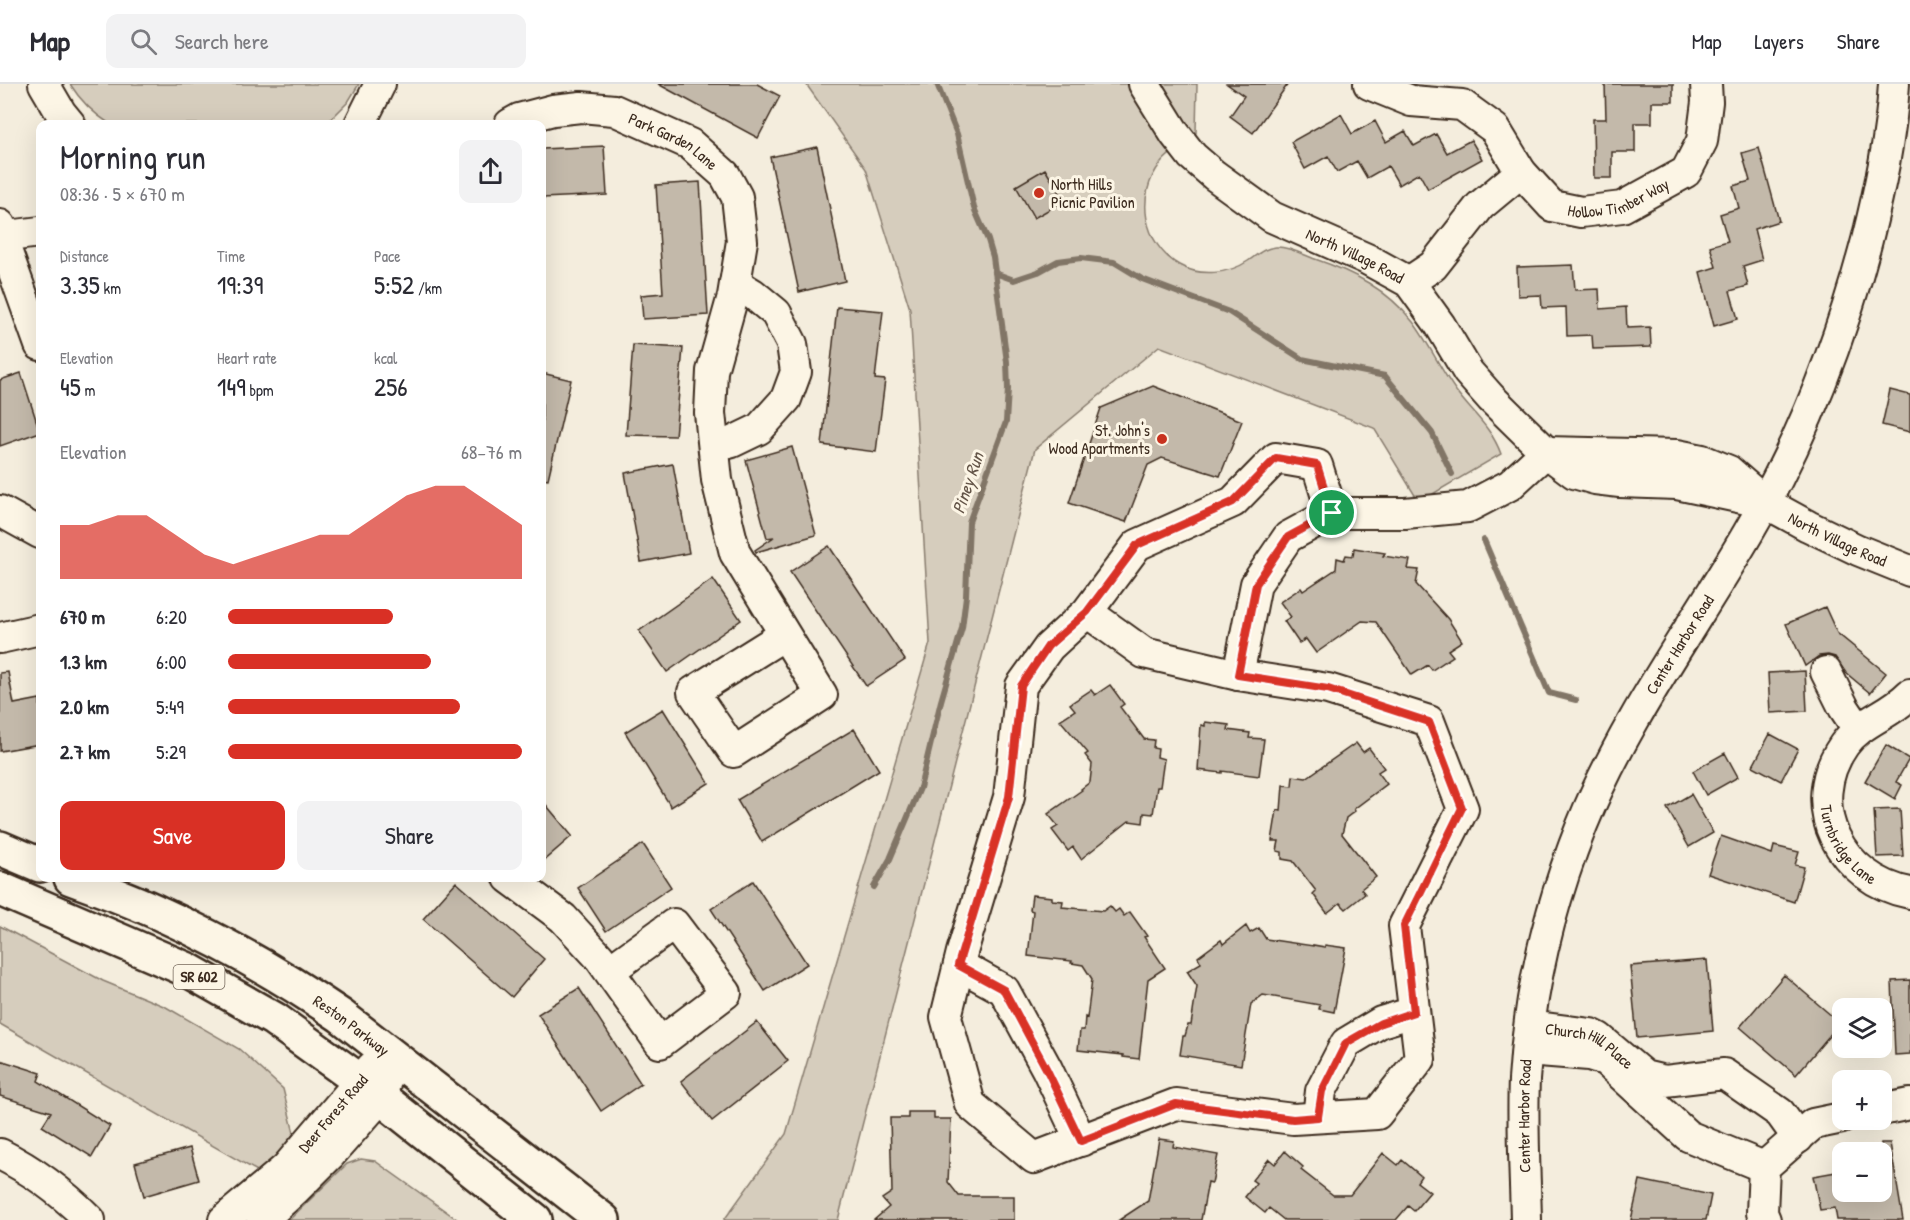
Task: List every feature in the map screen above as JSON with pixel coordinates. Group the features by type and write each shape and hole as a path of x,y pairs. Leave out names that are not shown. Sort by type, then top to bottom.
{"main road":[{"path":"0,848 36,863"},
{"name":"Reston Parkway","path":"81,882 160,913 201,933 262,967 341,1016 603,1220"},
{"name":"SR 602","path":"0,889 188,970 274,1019 370,1090 535,1220"}],"street":[{"path":"44,84 67,120"},
{"path":"362,120 380,84"},
{"name":"North Village Road","path":"1144,84 1186,149 1214,175 1272,217 1366,259 1409,282 1440,325 1468,372 1505,413 1546,452 1574,473 1595,479 1620,482 1677,484 1766,503 1821,533 1910,572"},
{"name":"Hollow Timber Way","path":"1369,84 1411,101 1462,105 1495,129 1521,172 1552,206 1581,212 1622,207 1686,172 1702,141 1707,102 1706,84"},
{"name":"Center Harbor Road","path":"1526,1220 1524,1104 1528,1038 1542,955 1563,879 1600,783 1628,731 1766,503 1801,432 1826,372 1845,317 1876,203 1887,153 1894,84"},
{"name":"Park Garden Lane","path":"517,120 553,110 581,107 614,110 690,144 725,175 737,197 742,241 735,283 712,371 710,413 717,480 735,554 784,635"},
{"path":"1409,282 1433,266 1480,206 1521,172"},
{"path":"35,313 0,233 36,232"},
{"path":"714,447 732,442 759,429 786,399 796,372 792,344 776,313 735,283"},
{"path":"1238,675 1256,584 1288,537 1332,513 1405,513 1468,507 1510,485 1546,452"},
{"path":"1087,612 1144,653 1238,675 1328,689 1429,722 1462,808 1404,926 1420,1059 1377,1114 1293,1119 1176,1104 1034,1158 970,1104 946,1017 958,965 1009,797 1021,686 1048,646 1087,612 1137,545 1233,502 1276,458 1317,465 1332,513"},
{"path":"0,511 36,531"},
{"path":"0,638 36,630"},
{"path":"1826,672 1844,708 1858,729"},
{"name":"Turnbridge Lane","path":"1910,694 1858,729 1844,745 1834,763 1827,785 1827,806 1832,829 1835,840 1846,856 1862,872 1883,885 1910,893"},
{"path":"514,882 563,918 609,971"},
{"path":"958,965 1004,990 1047,1070 1081,1141"},
{"path":"1318,1117 1322,1091 1346,1043 1381,1023 1414,1012"},
{"name":"Church Hill Place","path":"1528,1038 1591,1034 1599,1038 1644,1076 1665,1081 1724,1074 1780,1113 1798,1138"},
{"name":"Church Hill Place","path":"1528,1038 1605,1060 1688,1136 1764,1167"},
{"name":"Deer Forest Road","path":"262,1220 296,1191 329,1156 370,1090 372,1067 394,1058"},
{"name":"Deer Forest Road","path":"224,1220 286,1168 370,1090"},
{"path":"1892,1108 1910,1104"},
{"path":"1765,1220 1762,1213 1764,1167 1813,1124 1832,1120"},
{"path":"0,1154 50,1184 90,1220"}],"shaded area":[{"path":"70,84 359,84 348,102 330,120 104,120 78,96"},
{"path":"806,84 1197,84 1196,133 1161,163 1148,189 1147,218 1157,245 1179,265 1205,272 1232,269 1268,249 1286,248 1343,270 1368,283 1392,300 1413,322 1450,383 1487,428 1501,454 1419,502 1374,428 1159,346 1035,449 838,1220 724,1220 786,1134 930,643 910,309 866,169"},
{"path":"0,926 103,981 166,1007 239,1049 283,1089 294,1133 266,1176 0,1024"},
{"path":"361,1159 375,1161 458,1220 289,1220 347,1164"}],"building":[{"path":"658,84 757,84 780,96 758,138"},
{"path":"1227,84 1288,84 1253,133 1230,116 1244,96"},
{"path":"1605,84 1673,84 1673,102 1652,102 1652,123 1635,123 1635,152 1612,152 1612,178 1594,178 1593,119 1606,119"},
{"path":"1341,114 1352,134 1375,121 1386,142 1405,131 1414,146 1436,134 1447,153 1471,140 1482,159 1428,189 1419,173 1399,185 1388,166 1367,178 1357,161 1337,172 1328,156 1305,169 1291,142"},
{"path":"604,146 607,195 546,198 546,149"},
{"path":"817,147 845,281 799,292 770,157"},
{"path":"1759,148 1779,221 1754,229 1762,260 1743,266 1748,286 1730,291 1738,319 1714,326 1700,272 1716,267 1710,246 1728,241 1720,214 1739,208 1733,186 1750,181 1742,153"},
{"name":"North Hills Picnic Pavilion","path":"1045,169 1064,201 1034,218 1016,186"},
{"path":"700,182 708,315 643,319 641,295 663,293 656,185"},
{"path":"1573,265 1575,290 1599,289 1600,309 1626,307 1627,328 1650,327 1651,347 1593,349 1592,335 1567,336 1566,307 1542,308 1541,295 1518,296 1517,267"},
{"path":"837,307 883,311 875,379 885,380 876,452 822,445"},
{"path":"633,345 683,348 675,436 626,435"},
{"path":"21,373 36,420 36,433 0,446 0,380"},
{"path":"546,374 571,380 548,479 546,479"},
{"name":"St. John's Wood Apartments","path":"1153,386 1242,421 1220,476 1162,458 1148,465 1126,522 1069,503 1101,408"},
{"path":"1890,390 1910,395 1910,432 1882,425"},
{"path":"792,447 816,535 756,552 755,550 774,537 767,538 746,460"},
{"path":"673,464 689,553 641,562 625,473"},
{"path":"829,546 905,660 866,686 790,572"},
{"path":"1354,548 1410,560 1408,569 1419,570 1416,584 1448,619 1462,641 1448,650 1453,656 1432,670 1428,665 1412,675 1376,622 1362,621 1316,653 1306,639 1299,643 1284,621 1291,617 1280,602 1301,588 1303,591 1336,569 1337,558 1344,560 1346,555 1353,556"},
{"path":"713,579 741,620 667,672 639,631"},
{"path":"1825,607 1837,633 1886,673 1870,693 1846,673 1835,657 1819,656 1805,666 1786,624"},
{"path":"1805,671 1807,711 1770,713 1768,673"},
{"path":"8,672 14,704 36,700 36,745 0,751 0,673"},
{"path":"1110,685 1124,704 1120,707 1144,739 1154,740 1153,748 1158,749 1157,757 1164,759 1160,787 1157,787 1153,814 1144,813 1143,823 1129,821 1081,859 1073,847 1068,851 1052,830 1058,826 1048,814 1090,782 1092,764 1085,755 1088,753 1060,720 1075,710 1070,704 1091,690 1095,695"},
{"path":"663,709 709,783 671,807 625,732"},
{"path":"1205,722 1229,725 1228,730 1250,733 1249,738 1264,739 1259,776 1198,770 1201,725 1205,726"},
{"path":"854,729 879,770 762,842 737,800"},
{"path":"1770,734 1798,749 1781,781 1753,766"},
{"path":"1356,743 1363,752 1369,748 1384,768 1378,772 1387,784 1354,809 1355,811 1346,818 1342,834 1376,877 1361,889 1365,894 1346,909 1340,903 1327,913 1313,894 1316,891 1293,861 1282,859 1282,852 1277,851 1279,841 1272,841 1277,810 1281,811 1283,785 1292,786 1293,776 1306,778"},
{"path":"1886,745 1909,759 1896,782 1902,785 1895,799 1865,781"},
{"path":"1725,753 1738,777 1706,795 1693,771"},
{"path":"1691,794 1713,833 1689,847 1667,808"},
{"path":"546,805 572,836 546,859"},
{"path":"1900,809 1903,856 1877,857 1874,810"},
{"path":"1721,836 1772,854 1774,846 1799,852 1795,865 1804,867 1794,902 1708,874"},
{"path":"643,844 671,887 606,931 578,888"},
{"path":"753,881 807,964 765,991 711,909"},
{"path":"456,882 544,959 512,997 423,919"},
{"path":"1032,895 1052,897 1052,900 1063,901 1062,907 1103,911 1110,906 1115,912 1119,909 1124,916 1130,912 1147,936 1144,937 1165,968 1148,979 1139,1059 1078,1050 1080,1030 1084,1030 1085,1017 1087,1018 1092,979 1083,965 1071,963 1072,961 1028,956 1033,911 1030,910"},
{"path":"1246,926 1250,933 1259,928 1266,939 1346,948 1334,1012 1319,1009 1320,1005 1263,995 1251,1004 1241,1065 1180,1055 1183,1036 1185,1036 1188,1025 1191,1025 1197,986 1187,971 1201,963 1198,957 1221,940 1223,944"},
{"path":"1707,960 1713,1031 1637,1038 1630,966"},
{"path":"1784,975 1832,1016 1832,1032 1796,1075 1740,1027"},
{"path":"1910,980 1910,1054 1895,1055 1892,981"},
{"path":"579,988 641,1084 601,1111 538,1014"},
{"path":"757,1022 788,1061 712,1121 681,1081"},
{"path":"0,1060 41,1073 38,1081 110,1126 92,1157 42,1126 51,1112 0,1096"},
{"path":"908,1112 934,1112 934,1119 951,1119 948,1182 959,1196 1014,1196 1014,1220 874,1220 889,1207 882,1199 892,1192 890,1118 908,1118"},
{"path":"1159,1139 1174,1141 1173,1147 1218,1155 1212,1183 1208,1182 1201,1220 1119,1220 1148,1201"},
{"path":"190,1148 199,1180 144,1196 135,1163"},
{"path":"1285,1151 1303,1167 1301,1170 1333,1195 1350,1195 1383,1153 1398,1165 1402,1160 1421,1176 1417,1182 1430,1192 1414,1211 1408,1206 1396,1220 1284,1220 1269,1208 1265,1213 1245,1197 1256,1183 1252,1180 1269,1159 1275,1164"},
{"path":"1892,1155 1903,1220 1837,1220 1835,1208 1820,1210 1813,1176 1832,1173 1832,1202 1892,1202"},
{"path":"1640,1180 1711,1195 1706,1220 1631,1220"}],"waterway":[{"name":"Piney Run","path":"874,887 890,859 920,788 962,628 966,596 969,522 1006,422 1007,362 993,257 974,208 957,134 937,84"},
{"path":"995,273 1014,280 1038,272 1058,261 1081,258 1114,262 1142,279 1229,312 1302,359 1385,376 1432,433 1452,474"},
{"path":"1484,540 1549,693 1576,700"}],"place":[{"name":"North Hills Picnic Pavilion","path":"1039,193"},
{"name":"St. John's Wood Apartments","path":"1162,439"}],"route":[{"path":"1276,458 1317,465 1332,513 1288,537 1256,584 1238,675 1328,689 1429,722 1462,808 1404,926 1414,1012 1381,1023 1346,1043 1322,1091 1318,1117 1293,1119 1176,1104 1081,1141 1047,1070 1004,990 958,965 1009,797 1021,686 1048,646 1087,612 1137,545 1233,502 1276,458"}]}
